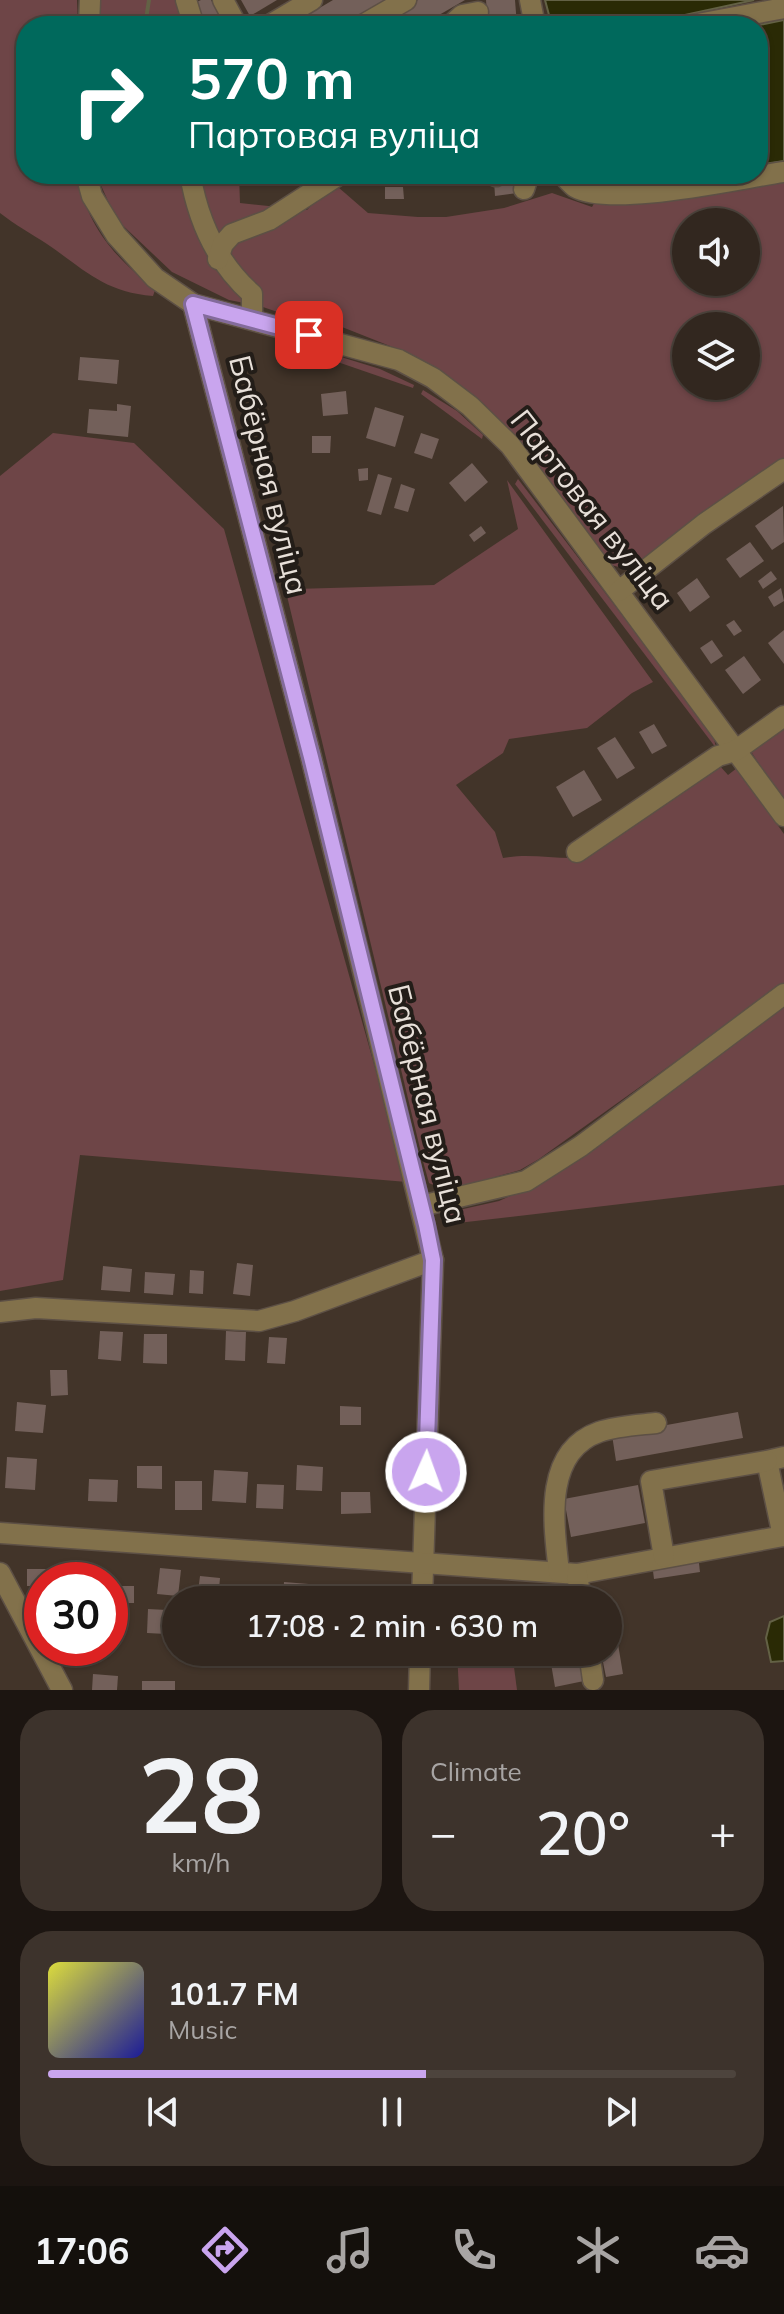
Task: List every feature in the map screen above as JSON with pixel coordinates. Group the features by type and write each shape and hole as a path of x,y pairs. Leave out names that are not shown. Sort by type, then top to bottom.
{"street":[{"path":"285,16 312,0"},
{"path":"378,16 406,0"},
{"path":"741,16 784,8"},
{"path":"89,184 92,196 116,235 155,278 193,304"},
{"path":"192,184 200,214 218,259 252,294 252,319"},
{"path":"218,259 223,244 232,234 269,220 325,184"},
{"path":"572,184 609,194 708,184"},
{"name":"Партовая вуліца","path":"193,304 399,360 433,378 470,406 510,445 784,816"},
{"name":"Бабёрная вуліца","path":"193,304 311,757 433,1260 422,1586"},
{"path":"619,591 704,524 784,469"},
{"path":"577,852 718,756 735,751 784,716"},
{"path":"421,1206 526,1181 581,1146 784,994"},
{"path":"0,1312 36,1308 259,1321 295,1311 433,1260"},
{"path":"574,1586 568,1573 553,1509 566,1460 586,1439 600,1432 656,1423"},
{"path":"0,1533 568,1573 664,1557 783,1536 775,1459 651,1481 664,1557"},
{"path":"0,1573 62,1690"},
{"path":"419,1690 420,1666"},
{"path":"591,1666 593,1680"}],"shaded area":[{"path":"0,0 77,0 78,16 16,16 16,184 78,184 104,239 155,290 153,296 108,285 0,213"},
{"path":"97,0 184,0 187,16 98,16"},
{"path":"545,0 754,0 680,16 549,16"},
{"path":"784,20 784,161 768,163 768,23"},
{"path":"784,161 784,462 648,558 623,568 611,565 485,405 441,371 342,327 307,322 260,306 229,300 172,272 116,219 100,184 239,184 240,203 307,210 323,193 338,187 368,213 418,217 446,217 504,208 552,193 592,207 603,188 630,184 768,184 768,163"},
{"path":"596,184 630,184 603,188"},
{"path":"328,353 380,369 414,385 413,388 326,358"},
{"path":"423,390 457,411 483,435 482,439 421,394"},
{"path":"53,433 134,443 224,529 407,1182 80,1155 63,1280 0,1291 0,476"},
{"path":"518,479 713,734 716,748 515,484"},
{"path":"507,480 653,682 632,693 587,728 509,739 503,753 456,785 495,832 503,858 578,858 719,765 728,775 737,768 784,834 784,984 539,1159 520,1170 446,1191 429,1183 424,1165 287,596 295,589 434,585 518,529"},
{"path":"784,722 784,802 750,750"},
{"path":"784,1007 784,1185 449,1224 450,1212 499,1201 546,1180"},
{"path":"784,1616 784,1661 771,1662 766,1638 770,1622"},
{"path":"458,1666 514,1666 517,1690 459,1690"}],"building":[{"path":"211,0 220,16 201,16 194,3"},
{"path":"241,0 277,0 250,16"},
{"path":"333,0 385,0 357,16 306,16"},
{"path":"418,0 465,0 437,16 390,16"},
{"path":"486,0 515,0 516,16 487,16"},
{"path":"494,184 516,184 517,193 495,196"},
{"path":"385,187 403,187 404,199 385,199"},
{"path":"80,357 119,360 117,384 78,380"},
{"path":"346,391 348,414 323,416 321,394"},
{"path":"117,404 131,406 128,437 87,433 89,409 117,411"},
{"path":"375,407 404,416 395,447 366,438"},
{"path":"421,433 439,439 432,459 414,453"},
{"path":"312,436 331,436 330,453 312,453"},
{"path":"472,463 488,482 465,502 449,483"},
{"path":"368,468 368,480 359,481 358,469"},
{"path":"378,474 392,478 381,515 367,511"},
{"path":"401,484 415,489 408,512 394,508"},
{"path":"783,506 784,542 772,550 755,526"},
{"path":"481,526 486,533 474,542 469,535"},
{"path":"750,542 764,561 740,578 726,559"},
{"path":"771,571 777,579 763,589 758,581"},
{"path":"697,578 710,597 690,612 677,593"},
{"path":"781,588 784,601 774,607 768,597"},
{"path":"734,620 742,631 734,636 726,625"},
{"path":"784,630 784,664 768,643"},
{"path":"712,640 723,656 711,664 700,648"},
{"path":"744,656 761,680 743,694 725,670"},
{"path":"654,724 667,746 652,754 639,732"},
{"path":"615,737 635,768 617,779 597,748"},
{"path":"584,770 602,800 573,817 556,787"},
{"path":"237,1263 253,1265 250,1296 233,1294"},
{"path":"103,1266 132,1269 130,1292 101,1290"},
{"path":"190,1270 204,1271 203,1294 189,1293"},
{"path":"145,1272 175,1274 173,1295 144,1293"},
{"path":"100,1331 123,1332 121,1361 98,1359"},
{"path":"226,1331 246,1332 245,1361 225,1360"},
{"path":"144,1334 167,1334 167,1364 143,1363"},
{"path":"269,1337 287,1338 285,1364 267,1363"},
{"path":"50,1370 67,1370 68,1395 51,1396"},
{"path":"17,1402 46,1405 43,1433 15,1431"},
{"path":"340,1406 361,1407 361,1425 340,1425"},
{"path":"738,1412 743,1438 616,1461 612,1435"},
{"path":"7,1457 37,1459 35,1490 5,1488"},
{"path":"297,1465 323,1467 322,1491 296,1490"},
{"path":"137,1466 162,1466 162,1489 137,1488"},
{"path":"214,1470 248,1472 246,1503 212,1501"},
{"path":"89,1479 118,1480 117,1502 88,1501"},
{"path":"175,1481 202,1481 202,1510 175,1510"},
{"path":"257,1484 284,1485 283,1509 256,1508"},
{"path":"638,1485 645,1523 571,1537 564,1499"},
{"path":"341,1492 370,1492 371,1513 341,1514"},
{"path":"698,1555 700,1572 654,1579 652,1563"},
{"path":"160,1568 181,1570 179,1586 162,1586 162,1594 157,1594"},
{"path":"200,1576 220,1578 219,1586 199,1586"},
{"path":"284,1582 309,1584 309,1586 284,1586"},
{"path":"128,1586 134,1586 134,1603 128,1603"},
{"path":"148,1609 162,1610 162,1634 147,1633"},
{"path":"551,1666 581,1666 584,1681 555,1687"},
{"path":"604,1666 622,1666 623,1674 606,1677"},
{"path":"93,1674 118,1676 117,1690 92,1690"},
{"path":"142,1681 175,1681 175,1690 142,1690"}],"waterway":[{"path":"147,16 149,0"}],"route":[{"path":"309,335 193,304 311,757 433,1260 426,1472"}]}
